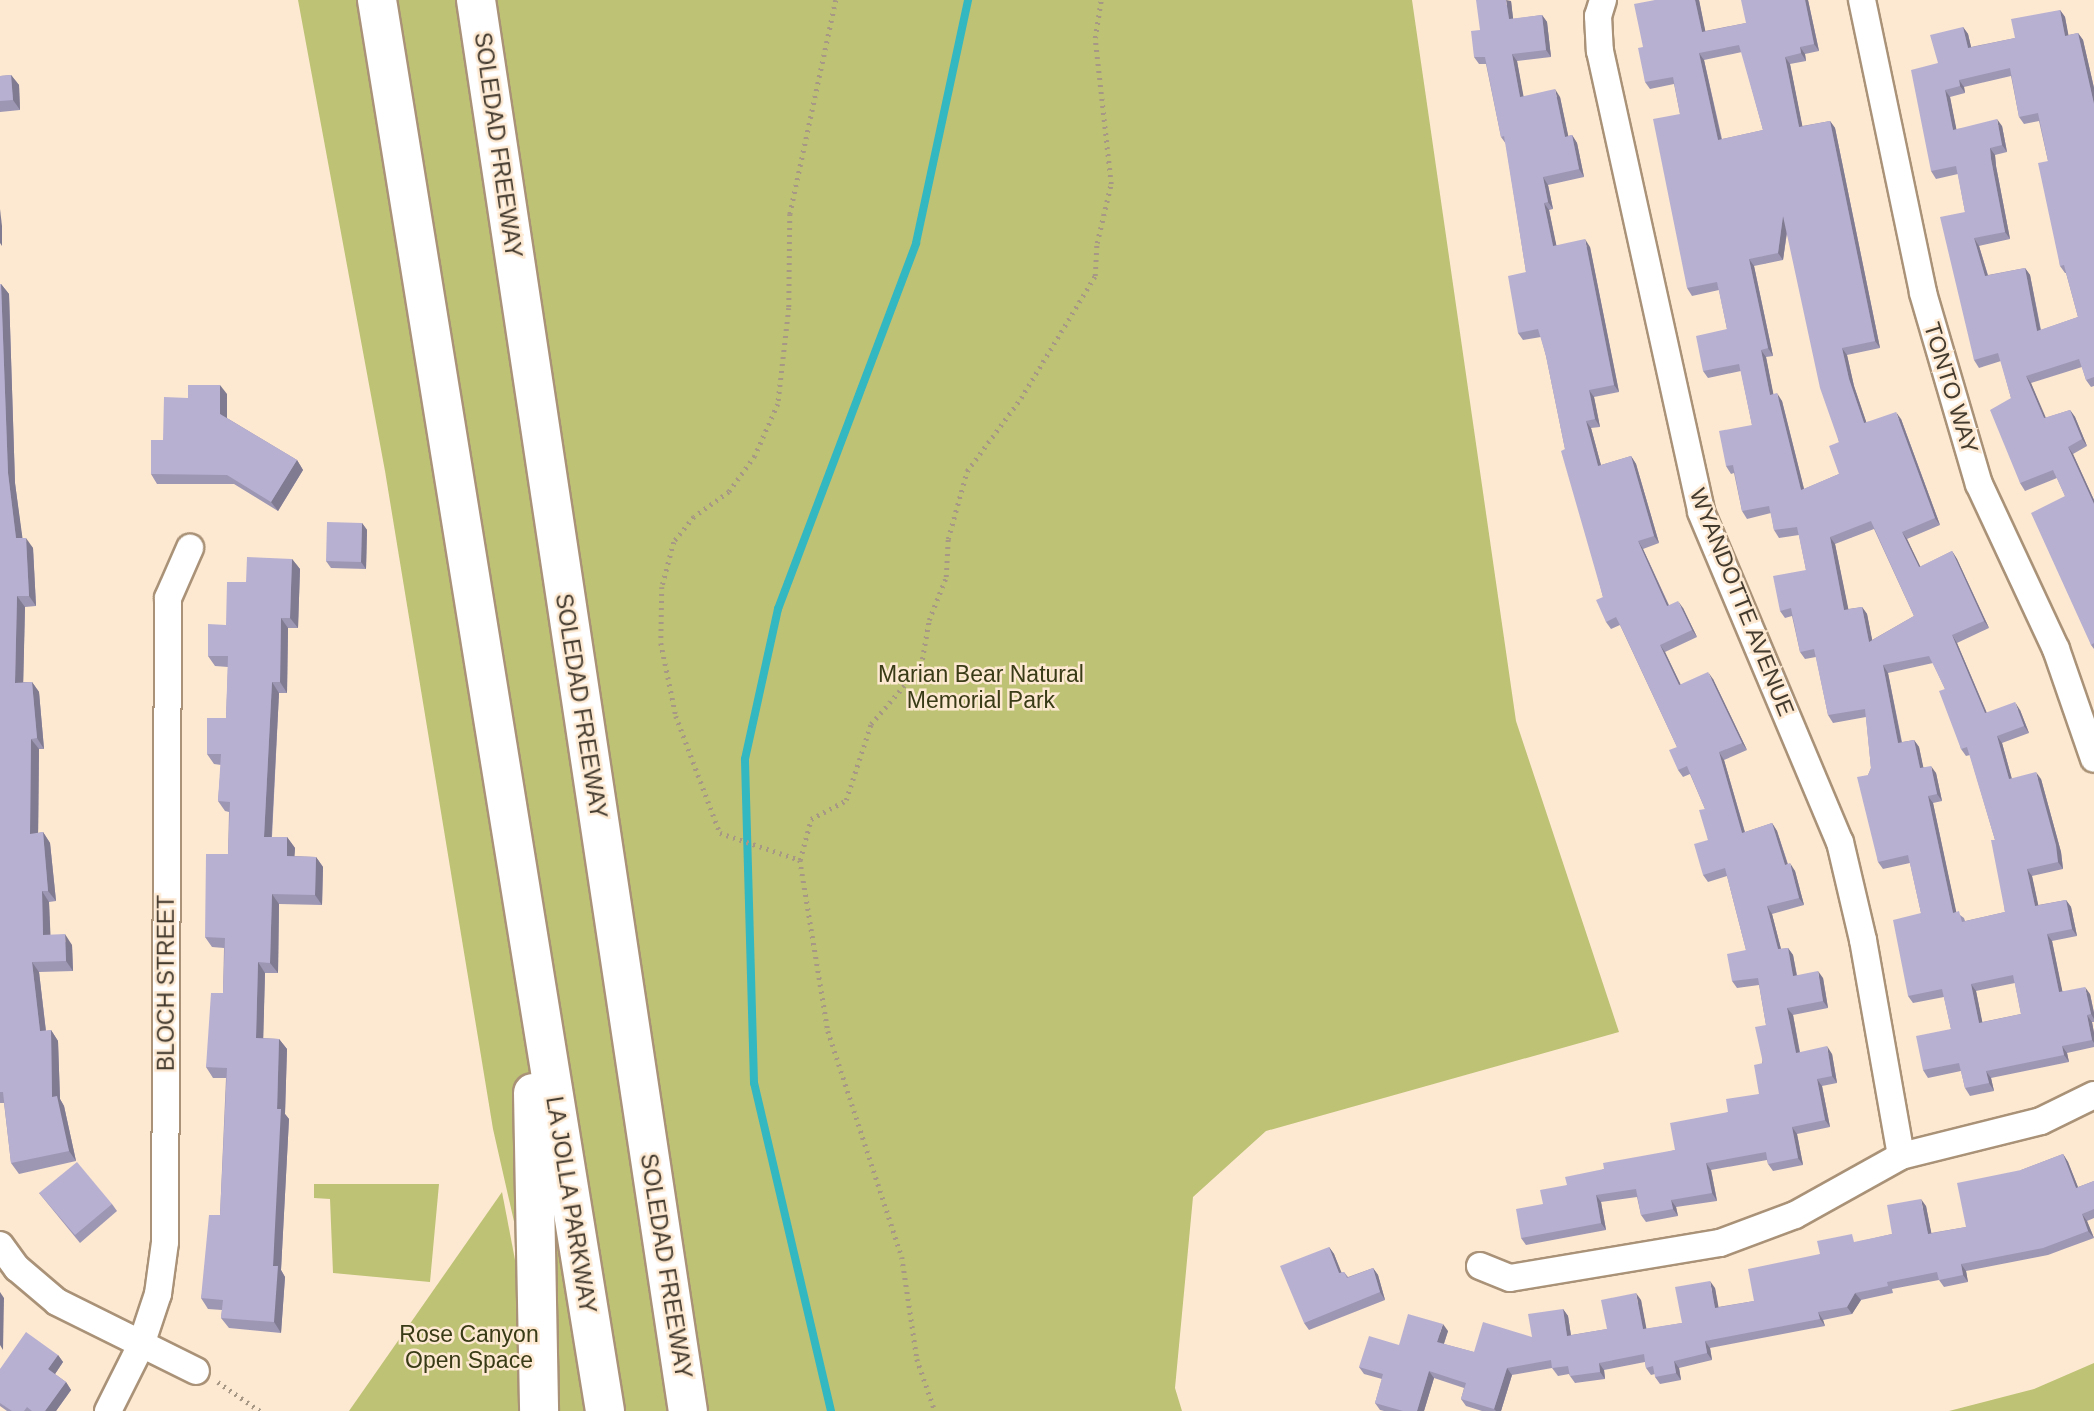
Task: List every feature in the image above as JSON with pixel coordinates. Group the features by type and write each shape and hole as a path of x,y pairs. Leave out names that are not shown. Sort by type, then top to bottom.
{"highway":[{"path":"377,0 537,999 532,1123 539,1411"},
{"name":"SOLEDAD FREEWAY","path":"476,0 688,1411"},
{"name":"LA JOLLA PARKWAY","path":"537,999 605,1411"}],"street":[{"name":"WYANDOTTE AVENUE","path":"1603,0 1598,16 1600,51 1701,512 1840,842 1863,940 1901,1156"},
{"name":"TONTO WAY","path":"1862,0 1923,293 1979,484 2056,649 2094,759"},
{"name":"BLOCH STREET","path":"108,1411 141,1345 158,1294 165,1242 168,598 190,548"},
{"path":"1480,1266 1510,1278 1720,1243 1795,1215 1901,1156 2041,1121 2094,1095"},
{"path":"0,1245 17,1268 57,1302 196,1371"}],"path":[{"path":"800,860 759,843 720,833 676,716 661,643 662,587 674,542 694,517 729,492 755,456 778,404 789,308 790,214 836,0"},
{"path":"935,1411 917,1359 902,1258 828,1031 800,860 811,819 846,800 871,724 921,666 929,620 946,577 948,539 967,471 1021,398 1095,276 1097,243 1111,184 1095,38 1101,0"},
{"path":"196,1371 233,1390 260,1411"}],"green space":[{"name":"Marian Bear Natural Memorial Park","path":"298,0 1412,0 1516,721 1619,1032 1266,1131 1193,1197 1175,1388 1182,1411 557,1411 493,1129 385,471"},
{"path":"314,1184 439,1184 430,1282 333,1273 330,1199 314,1198"},
{"name":"Rose Canyon Open Space","path":"502,1192 544,1411 349,1411"},
{"path":"2094,1363 2094,1411 1949,1411 2034,1389"}],"building":[{"path":"1476,0 1506,0 1509,19 1542,15 1546,50 1512,54 1520,97 1555,89 1565,137 1572,135 1579,169 1543,177 1548,202 1544,203 1553,246 1585,239 1614,385 1589,390 1595,419 1586,421 1598,466 1631,456 1654,536 1638,541 1667,606 1678,601 1692,630 1660,645 1679,685 1708,672 1742,743 1719,752 1742,833 1772,823 1785,865 1790,863 1799,898 1767,906 1778,949 1788,948 1793,976 1818,971 1823,1001 1787,1008 1796,1053 1827,1046 1832,1076 1817,1079 1825,1120 1792,1127 1798,1158 1768,1164 1766,1152 1706,1163 1712,1193 1671,1200 1673,1209 1641,1215 1636,1189 1596,1195 1601,1223 1521,1238 1516,1209 1543,1204 1540,1190 1567,1185 1565,1177 1604,1169 1603,1163 1675,1150 1670,1123 1728,1112 1726,1099 1759,1094 1754,1065 1763,1063 1755,1027 1766,1025 1758,978 1732,981 1727,954 1746,950 1725,868 1703,875 1694,844 1708,840 1699,810 1705,809 1687,766 1678,770 1669,750 1677,747 1616,617 1606,622 1596,600 1603,597 1561,451 1565,449 1538,329 1518,333 1508,276 1526,272 1504,136 1501,137 1485,57 1474,57 1471,31 1480,30"},
{"path":"1655,0 1695,0 1702,32 1746,23 1741,0 1805,0 1814,44 1800,47 1801,53 1785,57 1799,127 1830,121 1875,341 1842,348 1849,379 1864,423 1896,412 1935,518 1902,532 1919,567 1952,551 1984,621 1952,635 1985,713 2015,702 2024,726 1997,736 2009,779 2036,772 2058,862 2027,869 2035,906 2066,900 2072,929 2047,934 2059,992 2085,987 2091,1014 2087,1015 2092,1040 2062,1046 2064,1055 1986,1071 1989,1083 1965,1088 1959,1063 1923,1070 1916,1036 1951,1029 1942,989 1908,996 1893,920 1921,913 1908,855 1878,862 1857,777 1868,775 1871,768 1865,709 1828,715 1814,649 1800,652 1791,608 1780,611 1773,576 1806,570 1797,527 1774,530 1769,506 1742,511 1733,465 1726,466 1719,431 1752,425 1739,364 1703,371 1696,336 1727,329 1717,282 1687,288 1653,119 1680,114 1673,77 1645,82 1638,48 1643,47 1634,4","holes":["1739,45 1763,130 1718,140 1699,53","1783,216 1820,388 1839,442 1829,446 1839,474 1801,490 1777,393 1770,395 1761,350 1768,348 1749,259 1778,253","1871,521 1914,616 1869,642 1862,607 1844,610 1830,537","1929,656 1945,689 1939,691 1961,749 1967,747 1995,840 1991,840 2005,912 1962,922 1959,911 1953,913 1928,796 1937,794 1931,766 1920,768 1914,740 1898,743 1883,665","2013,975 2021,1014 1979,1023 1971,984"]},
{"path":"2060,10 2065,36 2078,33 2094,104 2094,377 2086,380 2079,359 2026,376 2044,418 2070,410 2082,439 2068,447 2094,504 2094,643 2091,645 2031,513 2065,496 2053,470 2020,483 1990,410 2011,398 1998,353 1974,360 1940,217 1965,212 1956,166 1931,171 1911,70 1938,63 1930,35 1963,27 1968,48 2015,38 2011,19","holes":["2010,68 2019,117 2038,113 2048,161 2038,163 2060,266 2064,265 2078,317 2037,331 2025,268 1985,276 1974,238 2005,232 1990,148 2002,145 1997,119 1953,130 1945,90 1960,86 1959,80"]},
{"path":"11,75 13,100 0,101 0,76"},
{"path":"0,284 8,473 16,538 26,538 29,596 17,596 15,683 32,682 37,738 31,739 30,834 43,832 48,891 42,891 43,935 65,934 66,961 32,962 40,1031 51,1030 52,1097 57,1096 69,1151 11,1163 3,1092 0,1092"},
{"path":"188,385 220,385 220,414 297,460 271,502 227,475 151,474 151,440 163,440 164,397 188,398"},
{"path":"327,522 362,523 361,562 326,561"},
{"path":"247,557 292,559 290,618 281,618 280,682 272,682 264,837 287,837 287,856 316,857 315,895 272,894 270,963 258,962 256,1038 279,1039 277,1109 281,1109 273,1266 278,1266 274,1322 221,1318 223,1300 201,1298 209,1215 220,1215 227,1068 206,1067 211,993 223,993 225,938 205,937 206,854 228,854 230,802 218,801 221,754 207,754 207,718 226,718 228,656 208,656 208,624 226,625 227,582 246,582"},
{"path":"2063,1154 2076,1188 2094,1181 2094,1209 2082,1214 2088,1231 2043,1248 1961,1264 1963,1275 1939,1280 1937,1272 1887,1282 1888,1286 1855,1293 1847,1307 1818,1312 1820,1319 1705,1341 1707,1353 1674,1361 1676,1373 1655,1377 1653,1366 1646,1368 1644,1354 1599,1363 1600,1372 1570,1376 1568,1366 1552,1368 1551,1360 1507,1368 1494,1409 1461,1399 1466,1383 1429,1371 1417,1411 1403,1411 1375,1403 1383,1374 1359,1367 1369,1336 1399,1345 1408,1314 1443,1324 1437,1342 1474,1352 1483,1322 1532,1337 1528,1314 1563,1309 1567,1336 1607,1329 1601,1300 1636,1293 1643,1329 1682,1323 1675,1287 1710,1281 1715,1308 1754,1301 1748,1269 1820,1254 1817,1241 1852,1234 1854,1242 1892,1234 1887,1205 1921,1199 1928,1234 1966,1227 1957,1183 2021,1170"},
{"path":"77,1162 112,1204 75,1235 39,1193"},
{"path":"1329,1247 1339,1273 1344,1272 1347,1278 1373,1268 1380,1292 1304,1323 1280,1266"},
{"path":"26,1332 58,1355 48,1369 66,1382 45,1411 32,1411 27,1407 24,1411 12,1411 0,1403 0,1369"}],"waterway":[{"path":"831,1411 754,1083 745,759 778,609 916,243 968,0"}]}
